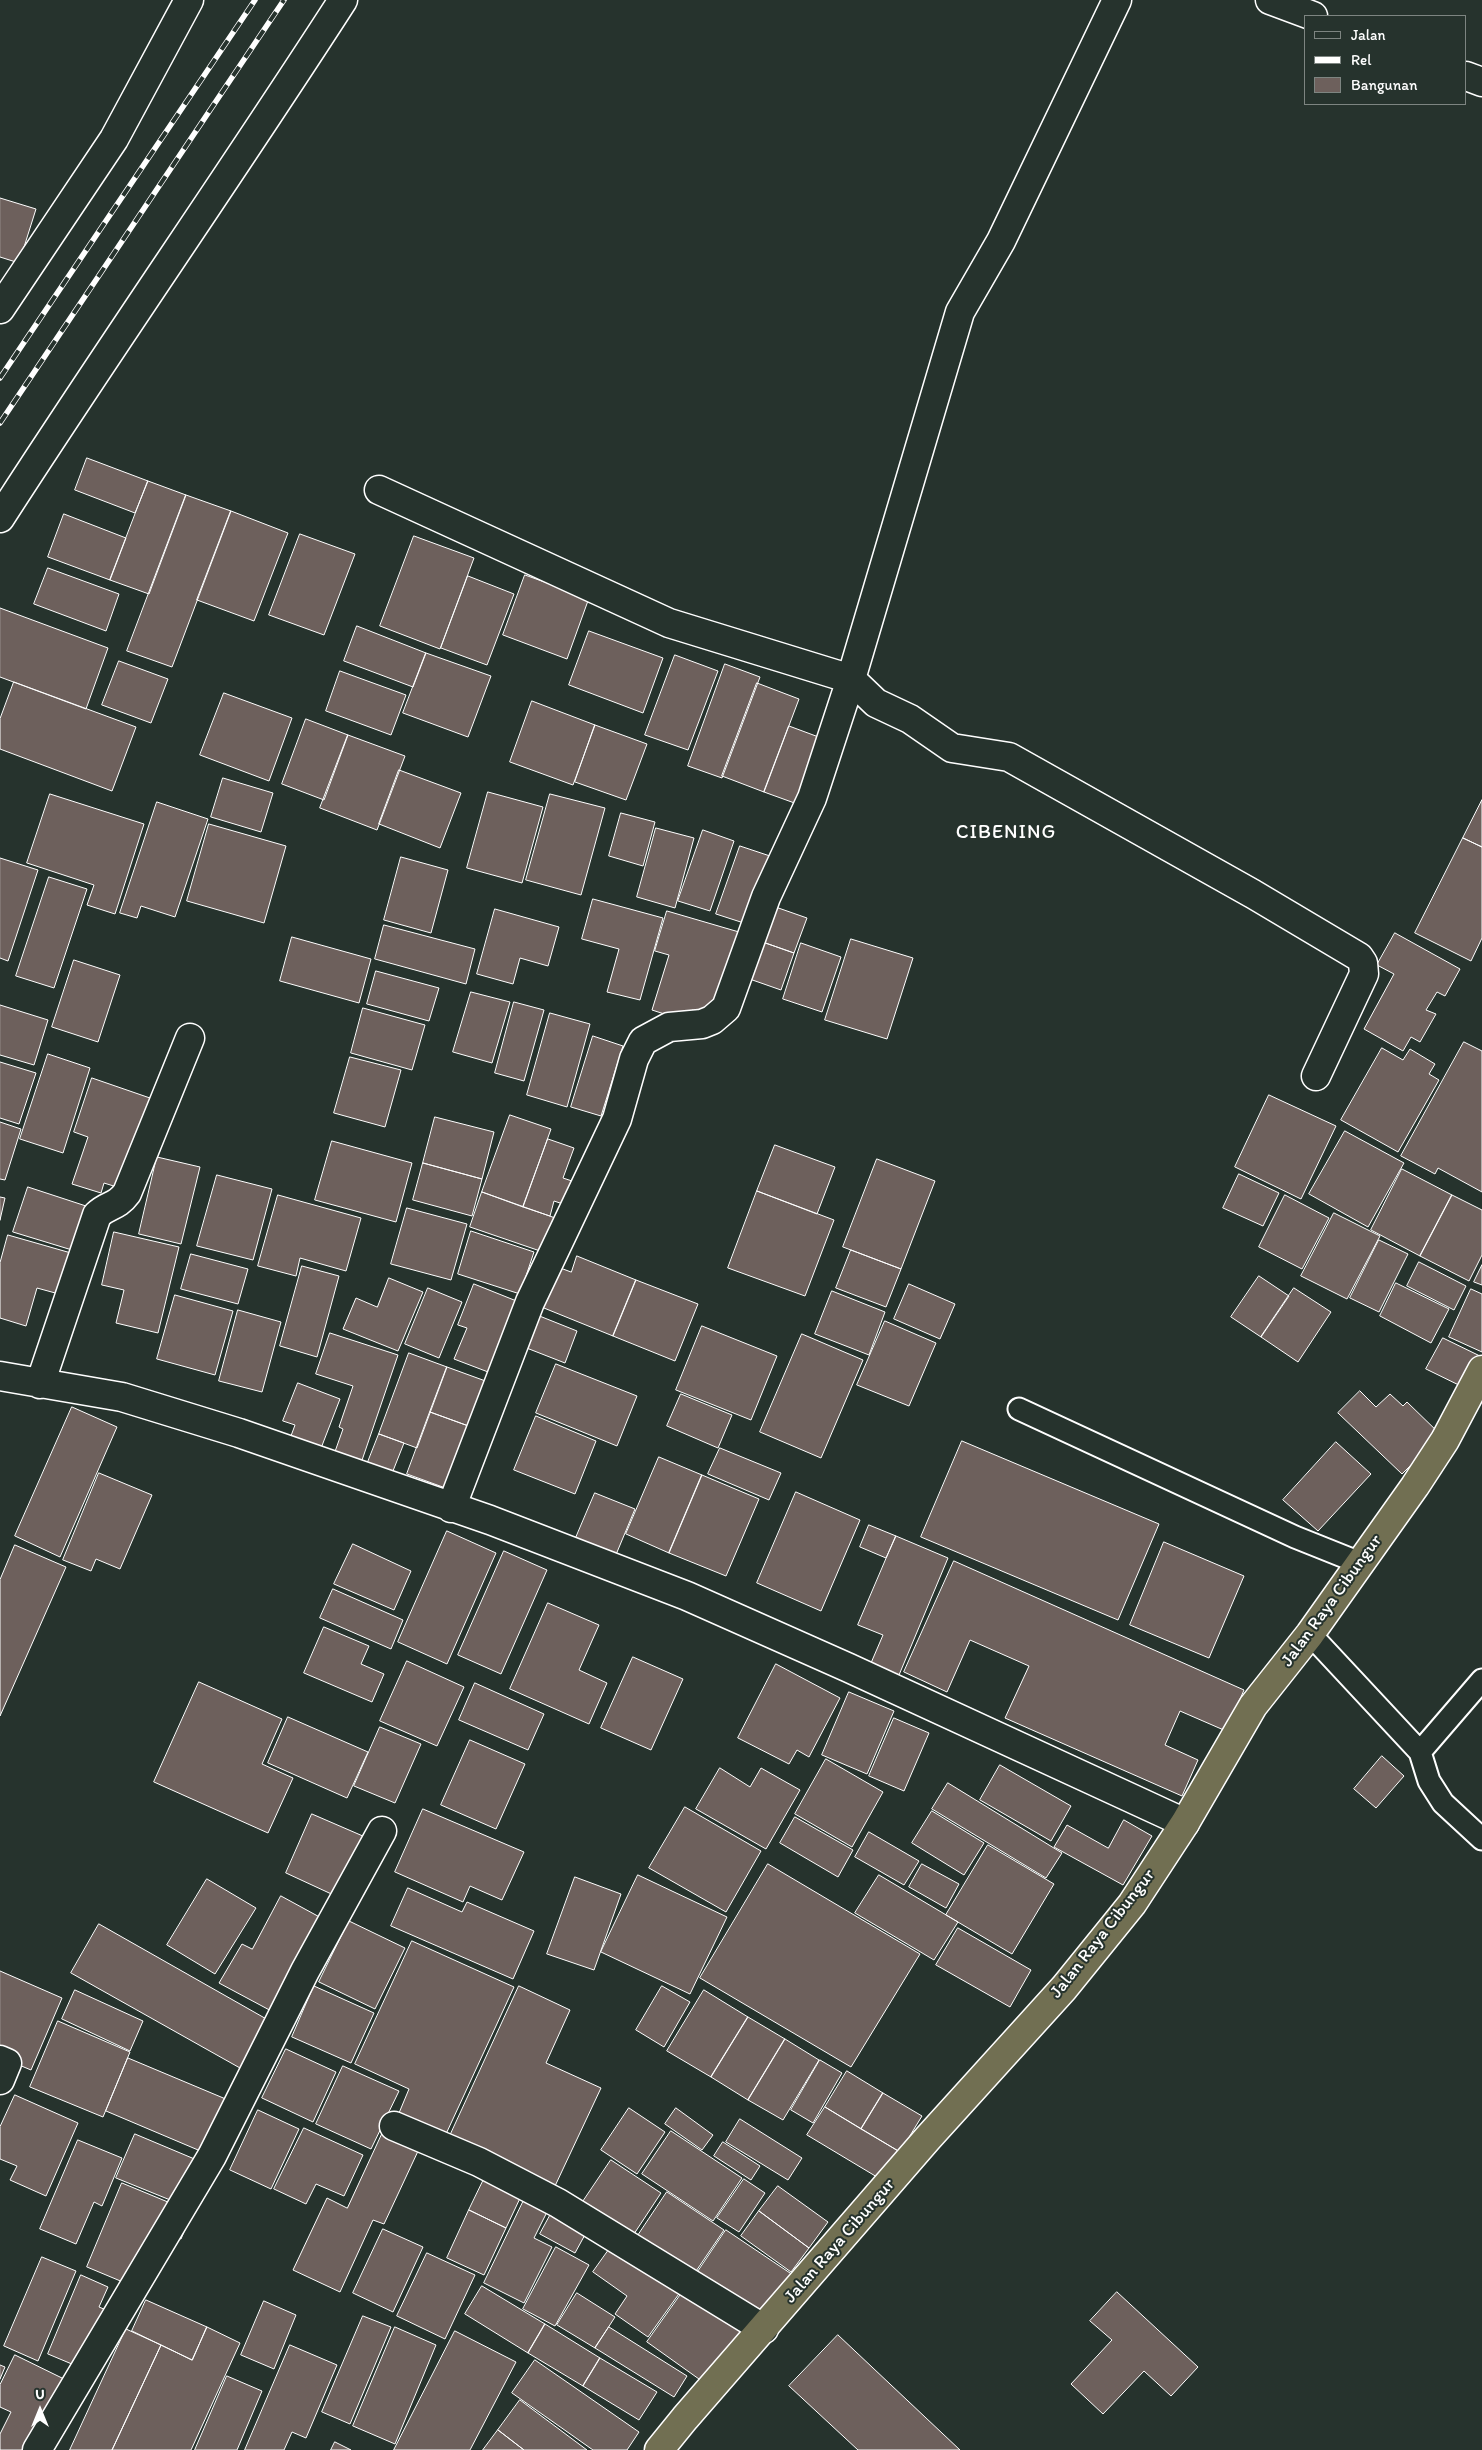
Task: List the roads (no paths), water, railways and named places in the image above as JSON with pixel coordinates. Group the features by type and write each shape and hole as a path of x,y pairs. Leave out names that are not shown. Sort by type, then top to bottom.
{"highway":[{"name":"Jalan Raya Cibungur","path":"659,2450 928,2138 1064,1988 1132,1904 1185,1823 1253,1706 1310,1634 1444,1440 1482,1370"}],"street":[{"path":"0,309 114,139 189,0"},
{"path":"0,518 101,361 250,144 343,0"},
{"path":"452,1508 530,1302 617,1119 634,1059 643,1041 670,1027 702,1024 712,1020 726,1008 766,897 812,798 851,679 960,312 1000,241 1117,0"},
{"path":"1270,0 1310,15"},
{"path":"1467,76 1482,82"},
{"path":"379,490 669,623 851,679 876,703 910,719 952,748 1008,757 1253,894 1359,958 1363,963 1364,974 1316,1076"},
{"path":"40,1384 97,1215 102,1210 120,1203 127,1193 190,1038"},
{"path":"0,1376 122,1397 240,1433 490,1520 687,1596 849,1668 1185,1823"},
{"path":"37,2450 212,2156 305,1971 382,1831"},
{"path":"0,2060 8,2063 0,2080"},
{"path":"394,2126 479,2162 558,2203 764,2329"}],"lane":[{"path":"1019,1409 1295,1537 1360,1563"},
{"path":"1310,1634 1420,1752 1429,1780 1442,1803 1482,1839"},
{"path":"1420,1752 1482,1680"}],"railway":[{"path":"0,378 255,0"},
{"path":"0,423 284,0"}],"district":[{"name":"CIBENING","path":"1006,833"}]}
